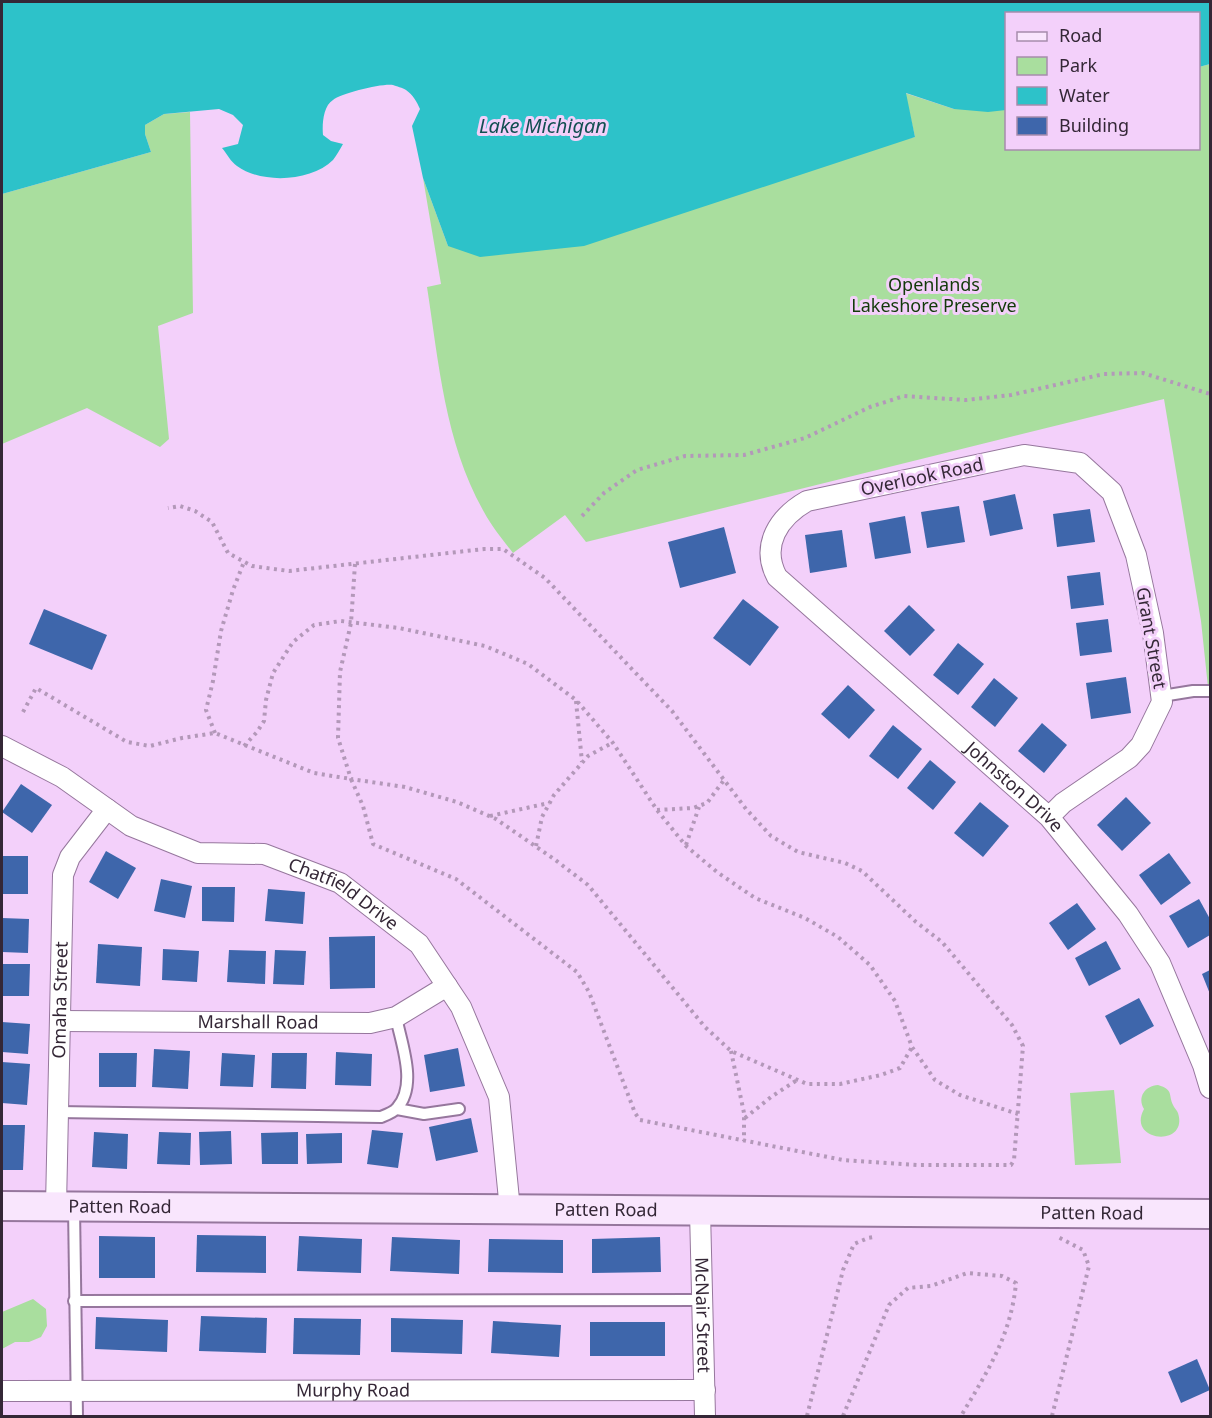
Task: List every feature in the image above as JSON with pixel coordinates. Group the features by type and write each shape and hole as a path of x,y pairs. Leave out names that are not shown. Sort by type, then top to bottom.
{"street":[{"name":"Overlook Road","path":"776,531 783,518 807,501 1024,455 1080,463"},
{"name":"Grant Street","path":"1049,817 1063,803 1129,758 1141,745 1162,702 1153,633 1136,555 1112,492 1080,463"},
{"name":"Johnston Drive","path":"776,531 770,551 772,567 777,576 1049,817 1128,914 1160,963 1203,1065 1210,1088"},
{"name":"Chatfield Drive","path":"2,746 62,777 131,826 198,854 264,854 340,883 420,944 461,1007 500,1097 510,1210"},
{"name":"Omaha Street","path":"65,1206 58,1112 63,875 70,857 107,809"},
{"name":"Marshall Road","path":"60,1021 370,1023 396,1017 447,986"},
{"name":"Patten Road","path":"2,1206 1210,1214"},
{"name":"McNair Street","path":"700,1211 705,1416"},
{"name":"Murphy Road","path":"2,1391 705,1390"}],"lane":[{"path":"1162,696 1210,691"},
{"path":"58,1112 381,1118 397,1109 406,1093 407,1071 396,1017"},
{"path":"397,1109 424,1114 459,1109"},
{"path":"65,1206 74,1301 76,1416"},
{"path":"74,1301 702,1300"}],"path":[{"path":"582,516 604,493 637,470 685,456 744,455 805,438 870,407 904,396 966,400 1000,396 1104,374 1124,373 1143,373 1210,394"},
{"path":"168,508 180,506 195,511 212,522 228,553 252,566 289,571 484,549 503,549 545,578 672,711 746,809 771,836 798,852 845,863 862,871 916,922 942,942 1012,1025 1023,1046 1014,1160 1011,1166 843,1161 640,1120 635,1113 589,992 577,972 456,879 373,844 363,806 351,779 338,738 340,672 351,623 355,564"},
{"path":"215,734 206,710 221,631 244,562"},
{"path":"244,746 264,721 266,700 273,674 293,642 314,625 341,621 399,628 485,646 528,664 576,700 613,743 657,810 686,846 717,872 755,898 805,918 838,937 870,965 895,1000 912,1047 934,1080 960,1095 1018,1114"},
{"path":"22,712 36,688 127,742 150,746 182,738 215,734 314,773 405,787 458,802 489,816 536,846 588,885 705,1027 731,1051 807,1084 840,1084 881,1075 900,1068 912,1047"},
{"path":"576,700 582,763"},
{"path":"536,846 542,817 554,795 588,756 613,743"},
{"path":"657,810 699,806 707,802 724,780"},
{"path":"489,816 549,803"},
{"path":"686,846 699,806"},
{"path":"731,1051 744,1118 744,1141"},
{"path":"744,1118 797,1080"},
{"path":"807,1416 843,1270 854,1244 868,1238 879,1237"},
{"path":"1049,1237 1060,1237 1083,1250 1089,1266 1052,1416"},
{"path":"843,1416 889,1305 908,1288 931,1286 967,1273 1002,1276 1016,1283 1014,1309 998,1352 961,1416"}],"green space":[{"name":"Openlands Lakeshore Preserve","path":"1210,64 1210,706 1201,621 1164,399 586,542 565,515 513,553 490,523 460,459 445,402 427,287 441,284 423,178 448,246 915,137 905,93 954,109 1005,103 1005,150 1200,150 1200,67"},
{"path":"190,112 193,313 158,326 169,439 160,447 87,408 2,444 2,194 151,152 145,134 145,125 164,114"},
{"path":"1158,1085 1170,1093 1173,1106 1178,1113 1179,1124 1175,1132 1167,1136 1150,1134 1143,1128 1141,1120 1144,1109 1142,1096 1149,1087"},
{"path":"1114,1090 1121,1163 1075,1165 1070,1093"},
{"path":"33,1299 46,1309 47,1326 41,1337 29,1342 15,1342 2,1349 2,1312"}],"water":[{"name":"Lake Michigan","path":"2,2 1210,2 1210,64 1200,67 1200,12 1005,12 1005,110 988,112 954,109 906,93 915,137 584,246 480,257 448,246 423,178 412,126 420,109 408,92 393,85 353,92 337,97 330,103 324,116 323,135 331,141 343,144 333,160 312,173 272,178 247,172 237,166 222,148 238,144 243,125 233,115 219,109 164,114 145,125 145,134 151,152 2,194"}],"building":[{"path":"1015,494 1023,529 990,536 983,501"},
{"path":"959,506 965,542 927,548 921,512"},
{"path":"1090,509 1095,542 1057,547 1053,514"},
{"path":"905,516 911,553 875,559 869,523"},
{"path":"724,527 736,573 680,588 668,542"},
{"path":"842,530 847,567 810,573 805,535"},
{"path":"1100,572 1104,605 1071,609 1067,576"},
{"path":"743,599 779,627 750,666 713,638"},
{"path":"909,605 935,630 910,656 884,631"},
{"path":"44,609 107,635 92,670 29,644"},
{"path":"1108,619 1112,652 1080,656 1076,623"},
{"path":"958,643 984,664 958,695 933,675"},
{"path":"1126,677 1131,713 1091,719 1086,683"},
{"path":"994,678 1018,698 995,727 971,707"},
{"path":"848,685 875,710 849,739 821,714"},
{"path":"1042,723 1067,745 1044,773 1018,751"},
{"path":"893,725 922,749 898,779 869,756"},
{"path":"930,760 956,782 933,810 907,788"},
{"path":"21,784 52,805 32,833 2,812"},
{"path":"1126,797 1151,823 1122,851 1097,825"},
{"path":"980,802 1009,826 983,857 954,833"},
{"path":"106,851 136,868 118,899 89,882"},
{"path":"1169,853 1191,883 1161,905 1139,875"},
{"path":"2,856 28,856 28,894 2,894"},
{"path":"161,879 192,886 185,918 154,911"},
{"path":"202,887 235,887 234,922 202,921"},
{"path":"268,889 305,892 303,924 265,921"},
{"path":"1199,899 1210,919 1210,935 1188,948 1169,916"},
{"path":"1077,903 1096,929 1068,950 1049,923"},
{"path":"2,918 29,919 28,953 2,952"},
{"path":"375,936 375,988 330,989 329,937"},
{"path":"1106,941 1121,969 1089,986 1075,958"},
{"path":"98,944 142,947 140,986 96,983"},
{"path":"163,949 199,951 197,982 162,980"},
{"path":"229,950 266,951 265,984 227,982"},
{"path":"275,950 306,951 304,985 273,984"},
{"path":"2,964 30,964 29,996 2,996"},
{"path":"1210,970 1210,994 1202,974"},
{"path":"1139,998 1154,1026 1120,1045 1105,1016"},
{"path":"2,1022 30,1024 28,1054 2,1052"},
{"path":"458,1048 465,1086 430,1092 424,1055"},
{"path":"154,1049 190,1051 188,1089 152,1087"},
{"path":"336,1052 372,1054 371,1086 335,1085"},
{"path":"99,1053 137,1053 136,1087 99,1087"},
{"path":"222,1053 255,1055 253,1087 220,1086"},
{"path":"272,1053 307,1053 306,1089 271,1088"},
{"path":"2,1062 30,1064 27,1105 2,1103"},
{"path":"471,1118 478,1152 436,1161 429,1127"},
{"path":"2,1125 25,1125 23,1170 2,1170"},
{"path":"372,1130 403,1133 398,1168 367,1164"},
{"path":"231,1131 232,1164 200,1165 199,1132"},
{"path":"94,1132 128,1134 127,1169 92,1167"},
{"path":"159,1132 191,1133 190,1165 157,1164"},
{"path":"298,1132 298,1164 262,1164 261,1133"},
{"path":"342,1133 342,1163 307,1164 306,1134"},
{"path":"197,1235 266,1236 266,1273 196,1272"},
{"path":"99,1236 155,1237 155,1278 99,1278"},
{"path":"299,1236 362,1239 361,1273 297,1271"},
{"path":"392,1237 460,1240 459,1274 390,1271"},
{"path":"660,1237 661,1272 592,1273 592,1239"},
{"path":"489,1239 563,1240 563,1273 488,1272"},
{"path":"201,1316 267,1318 266,1353 199,1351"},
{"path":"96,1317 168,1320 167,1352 95,1349"},
{"path":"294,1318 361,1319 360,1355 293,1354"},
{"path":"391,1318 463,1320 462,1354 391,1352"},
{"path":"493,1321 561,1325 559,1357 491,1353"},
{"path":"590,1322 665,1322 665,1356 590,1356"},
{"path":"1197,1359 1210,1390 1181,1403 1168,1372"}]}
